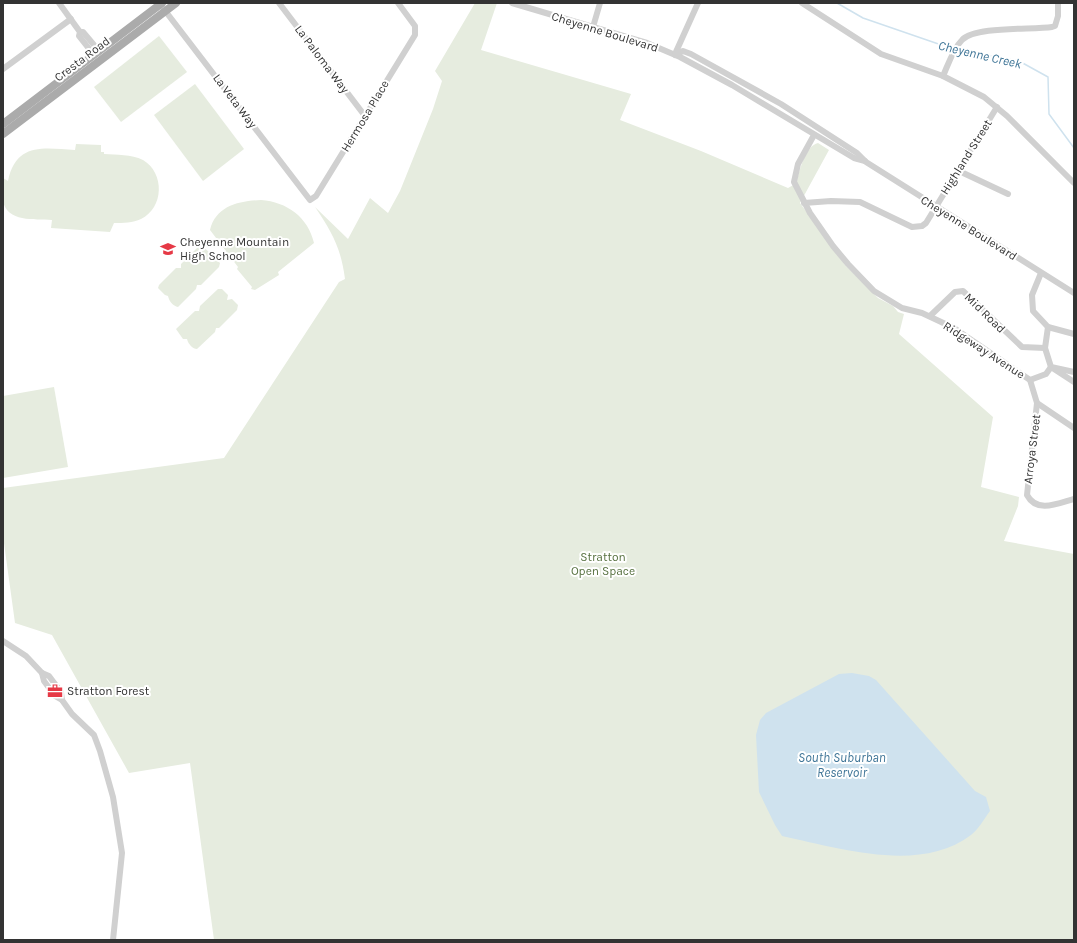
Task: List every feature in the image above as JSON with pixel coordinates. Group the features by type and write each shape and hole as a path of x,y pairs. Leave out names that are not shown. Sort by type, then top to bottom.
{"main road":[{"name":"Cresta Road","path":"3,124 162,5 176,3"},
{"name":"Cresta Road","path":"3,134 162,5"}],"street":[{"path":"59,3 80,32 83,32 97,53"},
{"name":"La Paloma Way","path":"279,3 365,116"},
{"name":"Hermosa Place","path":"310,200 316,196 415,35 416,29 398,3"},
{"name":"Cheyenne Boulevard","path":"512,3 647,43 675,55 705,70 854,158 865,161"},
{"path":"593,27 600,3"},
{"path":"675,55 698,3"},
{"path":"802,3 881,54 943,76 967,88 998,107 1074,184"},
{"path":"943,76 957,46 963,38 1010,29 1055,26 1058,16 1058,3"},
{"name":"La Veta Way","path":"162,5 310,200"},
{"path":"4,66 71,19"},
{"name":"Cheyenne Boulevard","path":"675,55 683,51 709,63 781,104 857,153 865,161 1074,293"},
{"name":"Highland Street","path":"804,203 831,201 860,202 912,227 917,227 926,223 935,206 959,171 998,107"},
{"name":"Ridgeway Avenue","path":"814,135 798,164 794,177 795,187 833,246 874,291 902,308 930,316 954,328 1030,380 1037,403"},
{"path":"959,171 1008,194"},
{"path":"1041,273 1032,295 1032,307 1036,315 1048,327 1074,334"},
{"name":"Mid Road","path":"930,316 951,296 963,291 1022,347 1045,348"},
{"path":"1048,327 1045,348 1051,367 1074,382"},
{"path":"1030,380 1046,374 1051,367"},
{"path":"1051,367 1074,372"},
{"path":"1037,403 1074,428"},
{"name":"Arroya Street","path":"1037,403 1027,495 1034,502 1047,507 1074,499"},
{"path":"3,641 26,656 42,673 44,681 55,696 62,700 72,714 94,735 100,751 113,797 122,842 113,940"}],"green space":[{"name":"Stratton Open Space","path":"475,3 497,3 481,50 631,94 620,120 701,151 788,188 797,183 803,160 814,145 818,143 829,150 800,203 845,265 878,298 893,306 898,312 904,314 899,334 993,417 981,487 1019,497 1018,506 1004,541 1074,554 1074,940 214,940 190,763 129,773 52,635 15,623 3,536 3,488 224,458 339,282 345,279 341,258 335,241 315,207 348,239 370,198 388,213 400,191 433,109 442,81 435,71"},
{"path":"159,36 187,72 121,122 94,87"},
{"path":"195,84 244,149 203,181 154,115"},
{"path":"76,144 101,145 101,152 104,152 104,154 134,157 143,160 150,166 158,181 159,190 158,199 149,214 135,221 114,223 110,232 51,228 52,220 22,218 10,213 3,201 3,178 8,181 12,168 17,159 33,150 75,150"},
{"path":"261,200 279,204 295,212 307,226 314,243 278,272 279,275 255,290 251,289 252,287 237,269 238,267 210,230 217,215 229,206"},
{"path":"199,246 202,246 209,252 209,257 213,256 220,263 219,267 201,285 197,285 196,289 178,307 174,306 169,300 168,296 158,288 159,285 176,268 181,268 181,264"},
{"path":"218,289 222,289 228,295 227,300 232,299 238,305 237,310 219,328 216,328 215,332 197,349 195,349 187,339 183,339 176,329 195,311 199,311 200,306"},
{"path":"54,387 68,467 3,478 3,396"}],"water":[{"name":"South Suburban Reservoir","path":"852,673 869,676 876,680 975,791 986,797 990,811 974,833 951,847 928,853 904,856 879,855 853,851 782,836 759,792 756,735 760,720 766,713 839,674"}],"waterway":[{"name":"Cheyenne Creek","path":"837,3 863,18 953,49"},
{"name":"Cheyenne Creek","path":"956,50 1019,61 1048,77 1049,114 1074,148"}],"place":[{"name":"Cheyenne Mountain High School","path":"168,249"},
{"name":"Stratton Forest","path":"55,691"}]}
